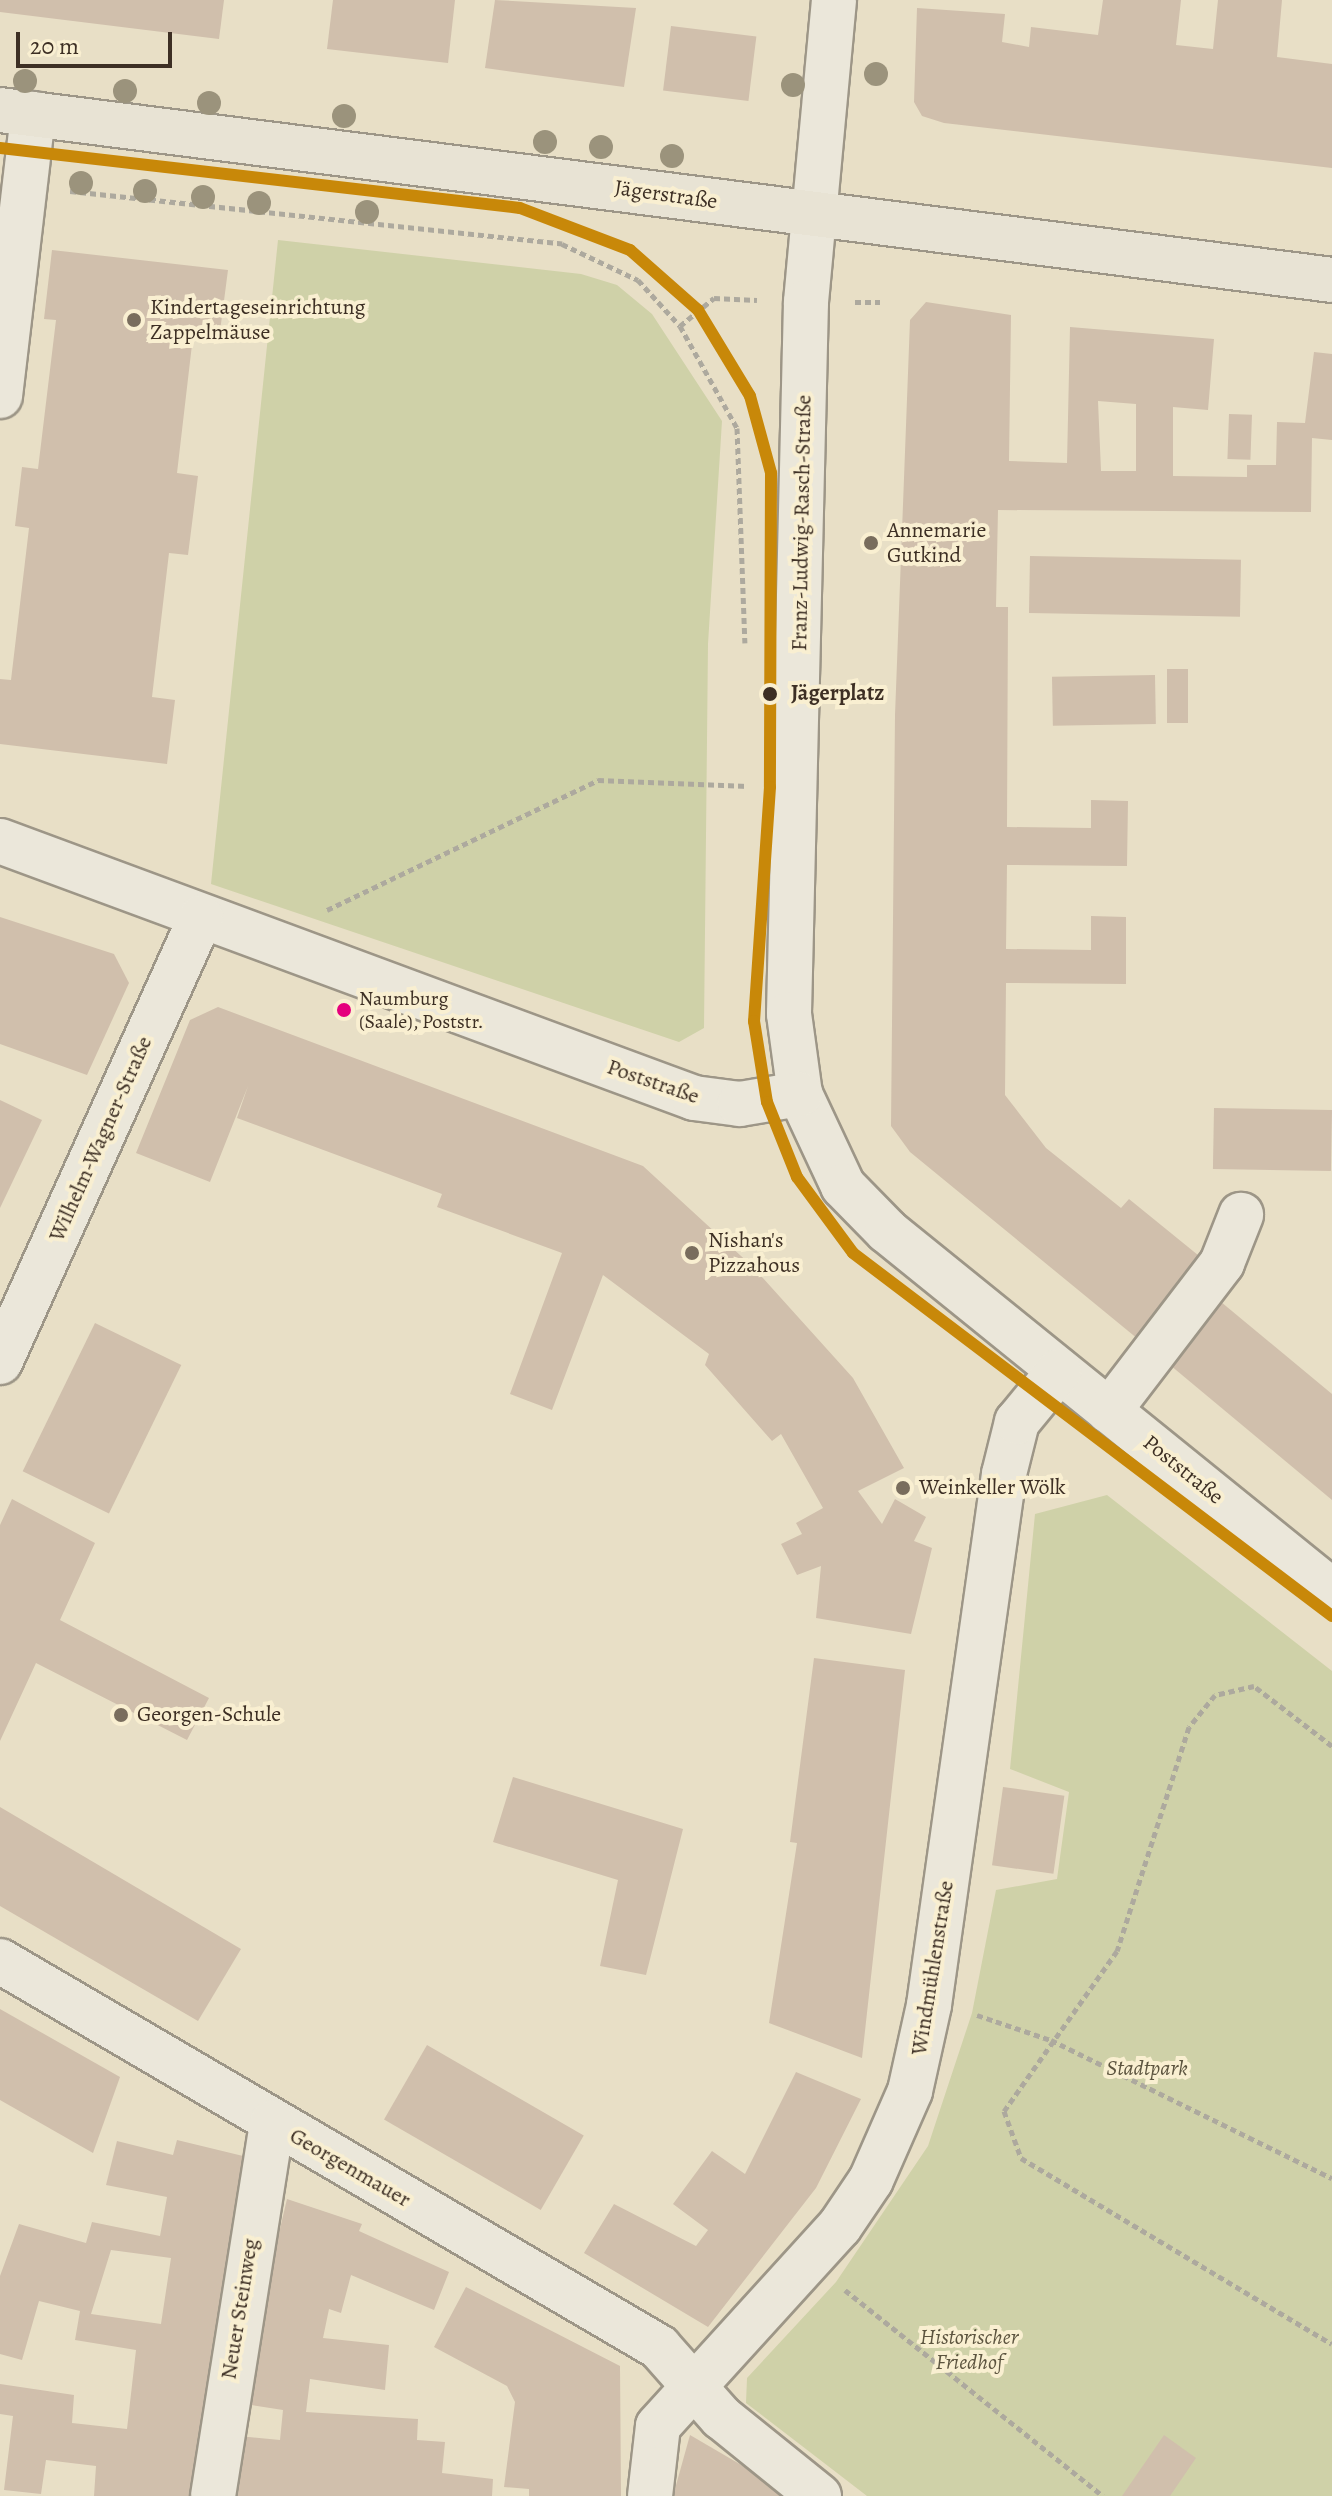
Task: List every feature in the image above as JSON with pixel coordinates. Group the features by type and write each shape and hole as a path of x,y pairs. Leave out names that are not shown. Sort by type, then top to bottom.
{"main road":[{"name":"Jägerstraße","path":"16,112 1332,280"}],"street":[{"name":"Franz-Ludwig-Rasch-Straße","path":"800,1094 789,1014 797,784 806,302 834,0"},
{"path":"0,396 25,186 16,112"},
{"name":"Poststraße","path":"0,841 694,1098 740,1104 800,1094 830,1165 857,1202 1059,1371 1332,1591"},
{"name":"Wilhelm-Wagner-Straße","path":"0,1362 201,917"},
{"path":"1109,1411 1222,1263 1241,1215"},
{"name":"Windmühlenstraße","path":"650,2496 658,2426 694,2381 808,2264 871,2180 892,2136 929,2005 1004,1474 1017,1422 1059,1371"},
{"name":"Georgenmauer","path":"0,1961 659,2347 694,2381 721,2417 819,2496"},
{"name":"Neuer Steinweg","path":"213,2496 272,2123"}],"path":[{"path":"25,186 562,244 638,280 680,326 737,428 745,660"},
{"path":"680,326 714,298"},
{"path":"743,770 743,802"},
{"path":"265,939 598,780 743,786 797,784"},
{"path":"1332,1746 1254,1686 1215,1695 1189,1727 1117,1951 1051,2040 1004,2111 1021,2158 1332,2344"},
{"path":"929,2005 1051,2040 1332,2178"},
{"path":"808,2264 1103,2496"}],"green space":[{"path":"278,240 581,274 617,285 652,314 722,421 708,644 704,1028 679,1042 211,884"},
{"name":"Stadtpark","path":"1107,1495 1332,1671 1332,2496 867,2496 746,2403 747,2378 836,2282 928,2146 972,2013 996,1890 1057,1879 1069,1792 1010,1769 1035,1514"}],"building":[{"path":"0,0 224,0 219,39 0,12"},
{"path":"333,0 455,0 448,63 327,49"},
{"path":"495,0 636,8 624,87 485,68"},
{"path":"1103,0 1181,0 1176,45 1213,49 1218,0 1282,0 1277,57 1332,64 1332,168 944,123 922,116 914,102 917,8 1005,14 1002,42 1029,47 1031,27 1098,35"},
{"path":"671,26 756,36 748,101 663,91"},
{"path":"52,250 228,270 219,339 193,336 177,473 198,476 188,555 169,553 152,697 175,700 167,764 0,744 0,679 11,680 29,528 15,526 22,467 38,469 56,320 44,319"},
{"path":"926,302 1011,315 1009,461 1067,463 1070,327 1214,339 1208,410 1173,407 1173,476 1247,477 1247,465 1276,465 1277,422 1305,423 1314,352 1332,354 1332,440 1312,438 1311,512 998,510 996,607 1008,607 1007,827 1091,828 1091,800 1128,801 1127,866 1007,865 1006,949 1091,950 1091,916 1126,917 1126,984 1006,983 1005,1095 1046,1148 1121,1208 1129,1199 1209,1264 1144,1344 910,1152 891,1126 895,715 910,320","holes":["1098,401 1136,404 1136,471 1101,471"]},
{"path":"1229,414 1252,415 1250,460 1227,459"},
{"path":"1030,556 1241,560 1240,617 1029,613"},
{"path":"1167,669 1188,669 1188,723 1167,723"},
{"path":"1155,675 1156,724 1053,726 1052,677"},
{"path":"0,917 114,954 129,983 87,1075 0,1044"},
{"path":"218,1007 643,1166 753,1267 853,1378 904,1468 858,1491 882,1524 895,1499 926,1517 914,1541 932,1548 911,1634 816,1618 821,1566 797,1575 781,1544 802,1534 796,1523 823,1508 781,1434 772,1441 705,1365 709,1354 603,1275 552,1410 510,1394 562,1253 437,1207 442,1194 237,1118 248,1086 210,1182 136,1153 190,1020"},
{"path":"0,1100 42,1120 0,1208"},
{"path":"1214,1108 1332,1110 1331,1171 1213,1169"},
{"path":"1209,1292 1332,1394 1332,1500 1158,1355"},
{"path":"95,1323 181,1365 109,1513 23,1471"},
{"path":"12,1499 95,1543 60,1620 209,1698 187,1740 36,1663 0,1741 0,1525"},
{"path":"814,1658 905,1670 862,2058 769,2023 797,1843 790,1842"},
{"path":"513,1777 683,1829 646,1975 600,1966 618,1880 493,1842"},
{"path":"1003,1787 1064,1796 1053,1874 992,1865"},
{"path":"0,1807 241,1949 198,2021 0,1906"},
{"path":"0,2009 120,2077 93,2153 0,2100"},
{"path":"427,2045 584,2136 541,2210 384,2119"},
{"path":"796,2072 861,2099 816,2188 708,2327 584,2253 614,2204 696,2246 708,2230 673,2204 712,2151 745,2174"},
{"path":"177,2140 243,2156 195,2496 94,2496 96,2466 46,2460 41,2494 4,2490 13,2416 0,2414 0,2384 74,2395 72,2423 127,2429 136,2350 75,2340 80,2311 39,2301 22,2360 0,2354 0,2276 19,2224 86,2243 92,2222 160,2236 167,2197 106,2185 117,2141 173,2155","holes":["111,2250 171,2258 161,2324 91,2314"]},
{"path":"287,2199 362,2224 359,2231 449,2272 434,2310 351,2275 341,2313 329,2309 323,2338 389,2345 385,2390 310,2379 306,2412 418,2419 417,2440 445,2442 442,2473 493,2479 492,2496 234,2496 239,2436 280,2440 283,2410 239,2403"},
{"path":"466,2287 620,2366 621,2496 529,2496 529,2489 504,2487 515,2402 507,2386 434,2347"},
{"path":"690,2435 774,2484 791,2496 673,2496"},
{"path":"1164,2435 1196,2458 1170,2496 1122,2496"}],"transit line":[{"path":"0,148 520,208 630,250 698,310 750,396 771,473 770,787 754,1021 767,1102 797,1177 853,1253 1332,1616"}],"place":[{"name":"Kindertageseinrichtung Zappelmäuse","path":"134,320"},
{"name":"Annemarie Gutkind","path":"871,543"},
{"name":"Jägerplatz","path":"770,694"},
{"name":"Naumburg (Saale), Poststr.","path":"344,1010"},
{"name":"Nishan's Pizzahous","path":"692,1253"},
{"name":"Weinkeller Wölk","path":"903,1488"},
{"name":"Georgen-Schule","path":"121,1715"}],"park label":[{"name":"Historischer Friedhof","path":"969,2350"}]}
